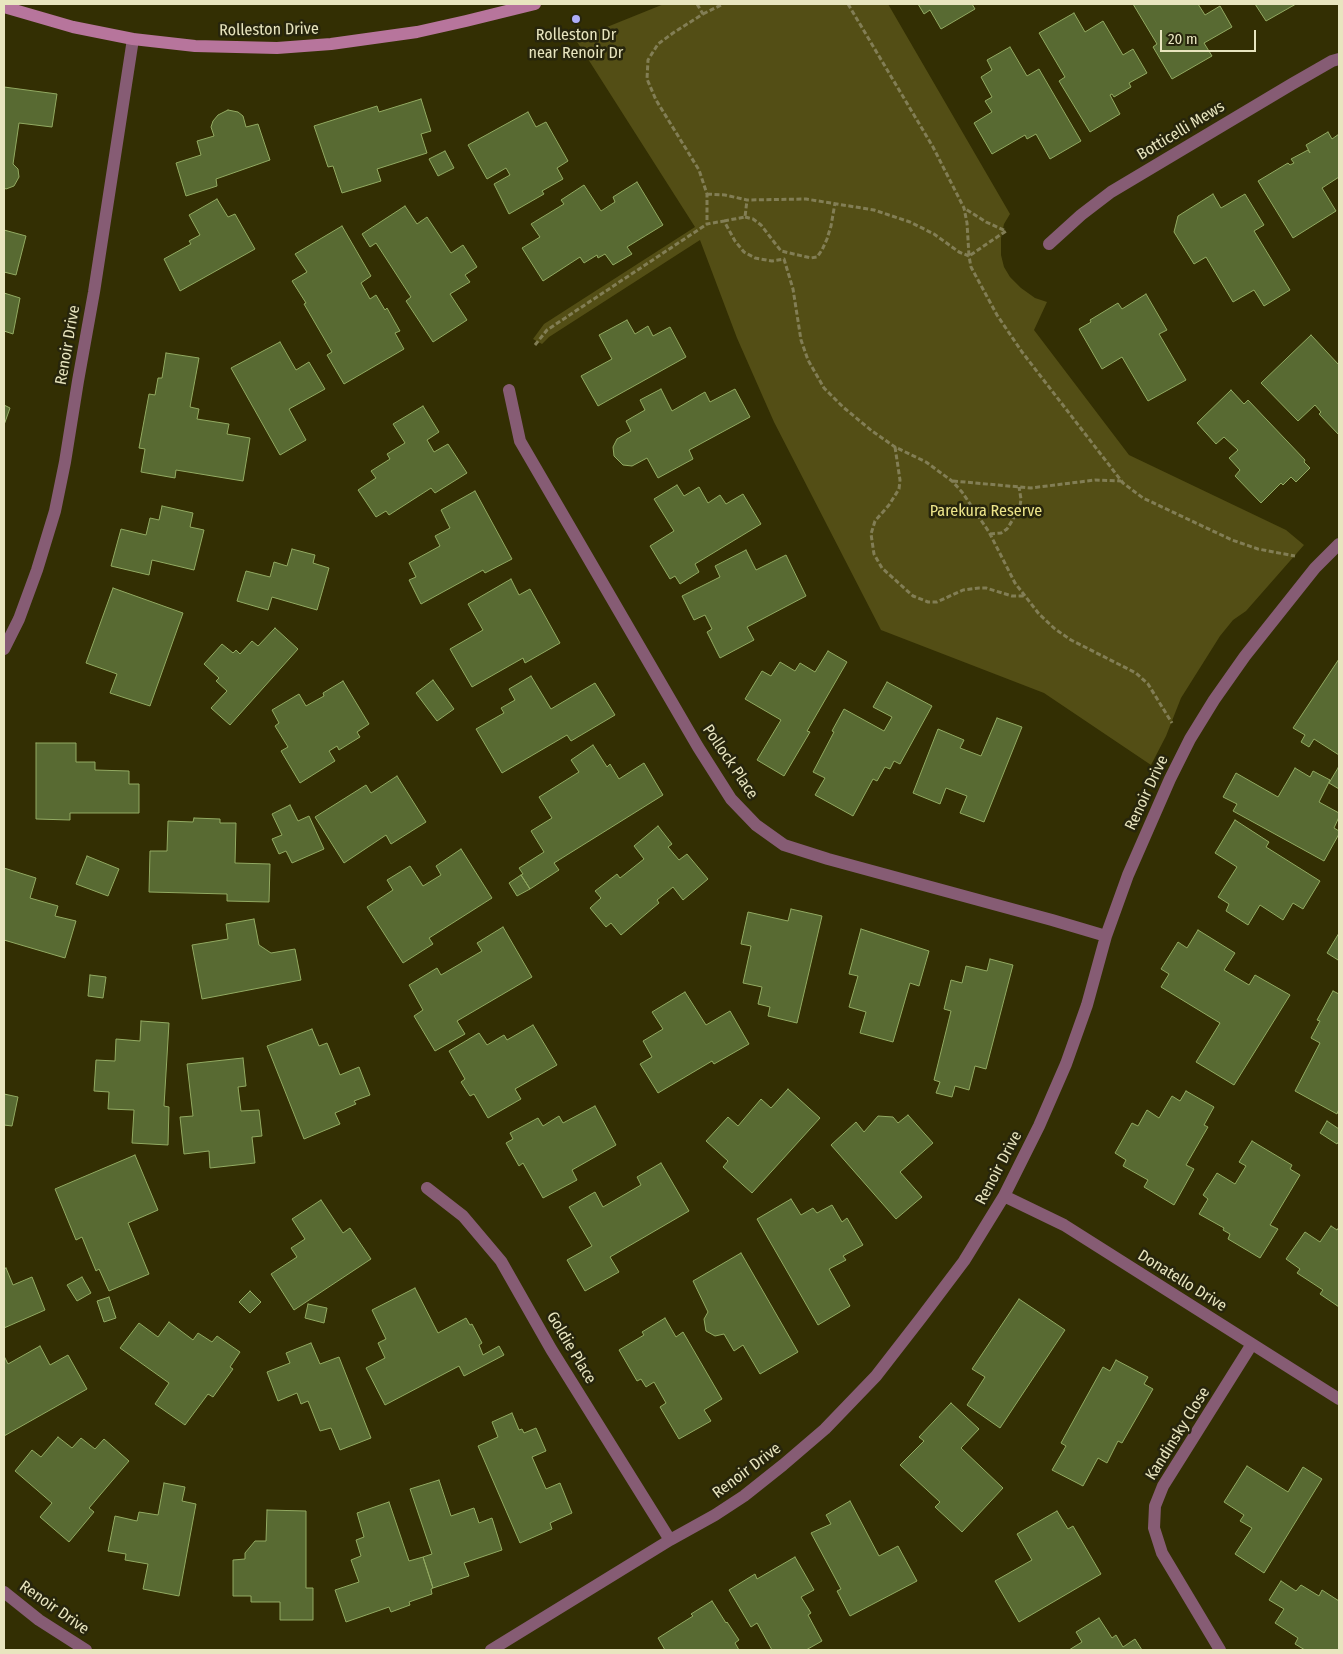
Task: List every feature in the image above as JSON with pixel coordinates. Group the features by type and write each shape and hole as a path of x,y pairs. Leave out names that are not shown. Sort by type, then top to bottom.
{"main road":[{"name":"Rolleston Drive","path":"4,7 73,27 175,44 222,48 302,47 363,40 466,22 535,4"}],"street":[{"name":"Renoir Drive","path":"4,649 19,619 37,570 55,511 66,462 133,38"},
{"name":"Botticelli Mews","path":"1049,244 1081,215 1111,192 1292,84 1332,61 1339,59"},
{"name":"Pollock Place","path":"509,390 520,441 525,450 698,747 731,799 756,824 784,845 828,859 1106,936"},
{"name":"Renoir Drive","path":"491,1650 670,1540 715,1515 744,1496 783,1465 830,1425 876,1376 964,1262 1004,1196 1039,1126 1066,1064 1087,1006 1106,936 1128,875 1174,771 1204,716 1245,656 1315,568 1339,544"},
{"name":"Goldie Place","path":"427,1188 463,1216 500,1262 551,1349 670,1540"},
{"name":"Donatello Drive","path":"1004,1196 1064,1225 1339,1398"},
{"name":"Kandinsky Close","path":"1220,1650 1162,1553 1154,1528 1155,1506 1163,1486 1252,1344"},
{"name":"Renoir Drive","path":"4,1592 39,1620 86,1650"}],"path":[{"path":"697,4 703,14"},
{"path":"708,224 707,194 698,170 650,88 646,69 648,60 658,44 703,14 723,4"},
{"path":"848,4 933,146 964,208 967,223 968,256 971,267 997,315 1022,352 1121,481 1143,498 1217,534 1258,549 1298,556"},
{"path":"707,194 725,195 747,200 806,199 874,210 910,222 934,234 959,252 968,256"},
{"path":"745,217 747,200"},
{"path":"780,251 812,258 816,257 827,239 835,204"},
{"path":"964,208 986,222 1006,231 968,256"},
{"path":"535,344 547,330 708,224 745,217 754,220 761,225 784,259 793,289 801,340 808,360 824,388 872,431 895,447 926,462 952,481 962,492 990,534 1015,583 1039,614 1055,629 1071,640 1136,673 1148,684 1174,726"},
{"path":"724,221 735,241 744,252 755,258 772,261 784,259"},
{"path":"895,447 900,480 899,489 889,505 874,521 871,534 874,554 882,568 913,596 928,602 937,602 963,590 978,588 1012,596 1025,596"},
{"path":"952,481 1036,488 1095,480 1121,481"},
{"path":"990,534 1001,533 1007,529 1012,521 1020,506 1019,487"}],"green space":[{"name":"Parekura Reserve","path":"664,4 888,4 1010,214 1004,224 1001,238 1001,255 1004,267 1010,277 1021,288 1035,298 1047,302 1034,330 1129,455 1286,530 1304,545 1246,611 1233,620 1220,636 1181,698 1166,736 1151,765 1044,693 881,630 774,422 737,338 700,240 549,337 542,344 533,339 544,324 695,227 574,37 607,27"}],"building":[{"path":"918,4 972,4 975,9 941,29 930,10 924,14"},
{"path":"1133,4 1198,4 1205,15 1220,6 1232,27 1204,43 1212,56 1172,79 1153,47 1157,44"},
{"path":"1255,4 1296,4 1266,21"},
{"path":"1074,13 1085,32 1103,21 1123,55 1133,49 1147,73 1129,83 1131,87 1114,97 1112,94 1110,95 1120,114 1090,132 1059,81 1065,77 1039,33"},
{"path":"1010,47 1027,76 1039,69 1081,141 1050,159 1036,134 1027,139 1025,135 992,154 974,123 992,112 985,101 992,97 981,77 992,70 987,60"},
{"path":"4,87 57,94 52,127 19,123 13,164 18,169 19,177 14,186 6,189 4,188"},
{"path":"421,99 431,131 421,134 427,153 377,169 381,181 342,193 333,166 328,167 314,126 377,106 379,112"},
{"path":"228,110 238,112 243,116 246,127 258,124 270,160 216,179 217,186 186,196 176,163 201,155 197,141 214,136 211,127 213,121 218,115"},
{"path":"528,112 536,127 546,122 568,161 557,168 563,179 542,191 544,194 509,214 494,184 510,175 506,168 487,179 468,145"},
{"path":"1328,132 1332,139 1339,134 1339,177 1322,188 1336,211 1293,238 1258,181 1288,163 1290,165 1294,163 1291,159 1308,150 1310,153 1306,145"},
{"path":"445,151 454,168 438,176 429,159"},
{"path":"637,182 663,225 627,247 632,254 613,265 605,254 598,258 597,255 584,263 580,257 543,281 522,248 540,237 531,224 564,204 561,200 584,185 601,211 615,202 613,197"},
{"path":"1213,194 1221,208 1245,194 1264,225 1254,231 1290,290 1264,306 1254,290 1233,302 1206,257 1194,264 1174,232 1178,216"},
{"path":"217,199 228,217 235,214 255,249 180,291 164,259 191,244 189,241 200,235 189,215"},
{"path":"405,206 417,224 427,217 451,253 463,245 477,267 465,275 470,282 450,294 467,320 433,342 406,301 411,297 376,243 370,247 362,234"},
{"path":"342,226 371,276 361,283 370,299 376,295 385,310 387,308 400,331 395,333 404,349 344,384 327,355 332,352 292,281 307,272 295,254"},
{"path":"4,230 26,236 16,275 4,272"},
{"path":"4,293 20,298 13,334 4,331"},
{"path":"1146,294 1167,330 1159,334 1186,380 1148,401 1122,357 1102,369 1079,329 1118,303 1122,309"},
{"path":"627,320 635,334 648,326 653,336 670,327 686,357 598,406 581,376 612,359 599,335"},
{"path":"1311,335 1339,365 1339,435 1319,414 1321,412 1315,405 1298,421 1261,383"},
{"path":"280,342 296,370 309,362 325,389 289,409 306,440 280,455 231,368"},
{"path":"166,353 199,358 190,407 199,409 197,419 229,424 227,434 250,438 243,481 176,470 175,478 141,472 145,449 139,448 149,394 155,395 158,378 162,378"},
{"path":"661,389 672,411 705,392 710,402 735,389 750,417 689,450 693,459 658,478 647,458 632,466 623,465 614,456 613,447 617,439 631,431 626,421 645,410 640,400"},
{"path":"1231,390 1244,404 1248,400 1305,460 1304,462 1310,468 1296,482 1291,477 1283,485 1281,483 1261,503 1235,476 1240,470 1229,458 1238,450 1224,437 1216,444 1197,423"},
{"path":"4,405 10,408 4,425"},
{"path":"423,406 439,432 427,440 434,452 448,444 467,473 435,493 431,488 389,515 386,511 376,517 358,490 376,478 371,471 390,459 387,454 405,443 393,424"},
{"path":"677,485 684,496 699,487 708,503 720,495 726,504 743,494 761,524 695,564 699,572 680,584 675,576 670,579 650,546 674,531 654,499"},
{"path":"475,491 512,559 485,573 483,570 421,604 409,580 416,577 409,563 440,546 435,536 450,528 441,510"},
{"path":"162,506 193,513 190,527 204,530 194,570 152,560 149,575 111,566 121,529 146,535 150,518 159,520"},
{"path":"292,549 315,555 313,563 329,568 317,610 272,597 268,610 237,601 246,571 270,577 274,562 287,566"},
{"path":"746,550 756,570 786,555 806,596 747,627 754,640 720,658 707,632 712,629 705,615 694,620 682,596 720,577 715,566"},
{"path":"511,579 519,595 530,589 560,643 525,663 523,658 472,687 450,649 483,630 468,604"},
{"path":"113,588 183,613 150,706 110,693 117,674 86,663"},
{"path":"275,628 298,649 230,725 211,708 227,691 216,681 219,678 204,664 222,644 233,653 236,650 240,654 252,641 258,646"},
{"path":"828,651 847,662 807,731 810,732 784,776 757,760 781,720 745,699 762,671 771,676 780,662 795,671 800,663 815,672"},
{"path":"1339,659 1339,755 1314,739 1309,747 1301,742 1305,735 1293,728"},
{"path":"531,676 551,709 595,683 615,715 571,741 567,735 502,773 476,729 504,713 501,708 515,700 509,689"},
{"path":"433,680 454,709 437,721 416,693"},
{"path":"343,681 369,724 357,732 360,737 339,750 337,746 329,751 335,761 300,783 281,751 288,747 275,726 279,723 272,710 299,694 306,706 324,696 323,693"},
{"path":"887,682 932,706 900,764 894,761 890,769 885,767 877,781 873,779 853,816 815,795 825,778 813,772 844,709 884,731 892,717 873,707"},
{"path":"997,718 1022,727 984,822 960,813 967,796 946,788 940,804 913,793 938,729 964,740 960,748 981,756"},
{"path":"36,743 76,743 76,762 95,762 95,770 129,771 129,784 139,784 139,813 70,813 70,820 36,819"},
{"path":"593,745 607,767 610,764 619,779 644,763 663,795 554,863 559,870 530,889 519,868 544,852 531,831 552,818 539,797 579,772 571,760"},
{"path":"1295,768 1310,777 1313,771 1330,780 1319,802 1339,813 1334,828 1339,831 1339,834 1324,861 1233,811 1237,804 1223,797 1236,773 1278,797"},
{"path":"1339,769 1339,789 1329,783"},
{"path":"397,776 426,822 391,844 386,835 344,863 315,817 366,785 371,793"},
{"path":"290,805 298,821 309,816 324,849 292,863 286,851 279,854 272,839 282,835 272,814"},
{"path":"194,818 220,819 220,823 236,823 235,863 270,864 269,902 227,901 227,894 149,892 150,851 167,851 168,821 193,822"},
{"path":"1235,820 1269,842 1266,847 1320,881 1303,909 1293,903 1283,920 1260,905 1248,925 1226,911 1229,904 1218,897 1237,867 1215,853"},
{"path":"658,826 672,844 668,847 679,860 687,854 708,879 683,900 673,887 657,900 659,903 621,935 611,923 606,927 590,908 601,898 595,891 617,874 620,878 644,859 634,846"},
{"path":"461,849 492,898 429,938 433,944 403,963 367,907 393,890 387,880 410,866 423,886 441,875 436,866"},
{"path":"87,856 119,869 108,896 76,884"},
{"path":"4,868 36,878 30,898 58,906 55,916 76,921 65,958 4,940"},
{"path":"521,875 530,889 517,896 509,883"},
{"path":"791,909 822,916 797,1023 768,1016 770,1007 758,1004 762,987 743,983 751,946 741,944 748,912 788,921"},
{"path":"254,919 259,945 271,953 295,949 301,980 202,999 192,945 228,939 226,924"},
{"path":"503,927 532,977 457,1021 465,1034 435,1051 414,1016 423,1010 409,985 437,968 441,975 482,951 477,943"},
{"path":"861,929 929,951 919,986 910,983 893,1042 860,1033 866,1012 849,1007 858,976 849,974"},
{"path":"1198,930 1235,953 1224,970 1249,985 1255,975 1290,995 1234,1085 1196,1062 1220,1023 1161,987 1169,974 1161,969 1178,942 1187,948"},
{"path":"1339,933 1339,958 1338,960 1327,953"},
{"path":"990,959 1013,965 986,1069 975,1066 969,1090 955,1086 952,1097 936,1093 940,1082 934,1080 951,1011 944,1009 951,980 962,983 966,966 987,971"},
{"path":"90,975 106,977 103,998 88,996"},
{"path":"1333,991 1339,994 1339,1109 1337,1114 1295,1091 1320,1043 1311,1038 1320,1021 1317,1020"},
{"path":"685,992 706,1025 730,1011 749,1044 714,1064 712,1061 658,1093 640,1064 652,1057 643,1041 663,1029 652,1012"},
{"path":"141,1021 169,1023 164,1106 169,1107 168,1145 132,1143 134,1110 108,1109 109,1092 94,1091 96,1060 115,1061 116,1039 140,1041"},
{"path":"533,1025 557,1065 515,1089 521,1099 488,1118 474,1094 470,1096 461,1082 465,1079 449,1051 479,1033 487,1045 504,1035 507,1040"},
{"path":"312,1029 319,1046 327,1043 340,1075 359,1067 370,1095 354,1101 356,1104 335,1113 340,1124 304,1139 267,1046"},
{"path":"243,1058 246,1086 238,1087 241,1111 259,1110 262,1136 252,1137 255,1163 210,1168 209,1151 184,1154 180,1117 193,1116 187,1064"},
{"path":"788,1089 820,1118 752,1193 723,1167 728,1161 706,1141 728,1117 738,1126 761,1099 771,1108"},
{"path":"1186,1091 1214,1107 1204,1125 1208,1127 1186,1165 1194,1169 1174,1205 1144,1187 1148,1180 1123,1166 1126,1160 1115,1153 1132,1123 1138,1126 1147,1110 1159,1118 1172,1096 1180,1101"},
{"path":"4,1094 18,1097 12,1126 4,1125"},
{"path":"595,1106 616,1145 572,1170 577,1180 543,1198 523,1163 519,1166 506,1143 513,1139 510,1133 538,1118 543,1126 559,1116 563,1123"},
{"path":"908,1115 933,1143 900,1172 922,1197 896,1219 831,1145 856,1122 864,1132 878,1116 893,1117 898,1123"},
{"path":"1327,1121 1339,1129 1339,1141 1337,1144 1320,1133"},
{"path":"1252,1141 1292,1165 1290,1169 1300,1175 1270,1225 1278,1229 1260,1258 1228,1239 1230,1234 1223,1230 1224,1228 1199,1214 1208,1199 1203,1195 1217,1173 1235,1184 1246,1166 1239,1162"},
{"path":"135,1155 158,1210 128,1223 149,1274 109,1291 99,1269 96,1271 82,1237 76,1240 55,1189"},
{"path":"661,1163 689,1211 610,1257 619,1272 585,1291 567,1260 592,1246 569,1207 595,1192 603,1207 641,1185 637,1177"},
{"path":"791,1199 801,1215 813,1208 817,1213 832,1205 842,1222 847,1218 863,1245 843,1256 846,1260 829,1269 850,1306 818,1325 757,1219"},
{"path":"321,1200 343,1233 350,1228 371,1259 294,1310 271,1274 297,1257 291,1248 305,1239 292,1219"},
{"path":"1331,1226 1337,1230 1339,1227 1339,1307 1320,1294 1323,1290 1297,1273 1300,1269 1286,1259 1305,1232 1320,1242"},
{"path":"741,1253 798,1352 760,1374 743,1345 734,1351 724,1334 715,1336 706,1331 704,1319 708,1312 693,1281"},
{"path":"6,1268 13,1285 32,1277 45,1310 4,1328 4,1269"},
{"path":"82,1277 91,1293 77,1301 67,1285"},
{"path":"415,1288 438,1333 466,1318 470,1325 472,1324 482,1343 479,1345 483,1355 499,1346 504,1355 464,1376 459,1366 385,1405 366,1368 385,1358 378,1343 386,1339 372,1310"},
{"path":"250,1291 261,1302 250,1313 239,1302"},
{"path":"109,1297 116,1318 104,1322 97,1301"},
{"path":"1019,1299 1065,1330 1000,1428 967,1405 985,1377 972,1369"},
{"path":"308,1304 327,1308 324,1323 305,1318"},
{"path":"665,1318 676,1337 683,1332 722,1399 704,1410 711,1421 679,1439 660,1407 666,1403 654,1382 646,1387 641,1379 637,1381 619,1350 644,1335 642,1332"},
{"path":"169,1322 193,1340 198,1333 212,1342 217,1336 240,1352 230,1367 233,1369 213,1397 208,1394 185,1425 155,1404 169,1383 120,1348 139,1323 158,1337"},
{"path":"311,1343 320,1364 339,1357 371,1438 340,1450 331,1428 320,1431 308,1401 301,1404 297,1393 278,1401 267,1372 290,1363 286,1353"},
{"path":"40,1346 50,1365 68,1355 87,1389 4,1436 4,1356 8,1364"},
{"path":"1116,1360 1148,1377 1144,1384 1153,1389 1122,1443 1118,1441 1107,1463 1098,1458 1083,1486 1052,1470 1066,1446 1061,1443 1103,1367 1110,1371"},
{"path":"951,1403 979,1429 961,1448 1003,1488 962,1532 935,1507 940,1502 900,1465 924,1441 919,1437"},
{"path":"512,1413 519,1430 522,1429 524,1433 536,1428 546,1451 532,1457 546,1489 560,1483 572,1513 550,1523 552,1529 520,1543 478,1446 498,1437 492,1422"},
{"path":"58,1437 72,1448 81,1438 95,1449 104,1439 129,1461 89,1508 94,1512 69,1542 40,1517 52,1503 15,1471 32,1450 41,1457"},
{"path":"1247,1466 1288,1492 1303,1467 1322,1479 1264,1573 1235,1554 1252,1528 1240,1521 1244,1515 1224,1502"},
{"path":"439,1480 451,1516 474,1508 479,1523 492,1518 502,1550 464,1563 469,1576 433,1588 423,1557 432,1554 410,1489"},
{"path":"164,1483 185,1487 182,1501 196,1504 179,1596 143,1589 148,1564 125,1560 126,1554 108,1551 115,1516 137,1521 139,1512 158,1515"},
{"path":"850,1501 879,1556 898,1546 917,1581 850,1616 837,1591 841,1589 811,1533 831,1524 826,1515"},
{"path":"389,1502 409,1561 423,1557 433,1588 431,1589 432,1594 409,1602 410,1605 391,1612 389,1607 346,1622 335,1590 359,1582 351,1560 361,1556 356,1540 364,1537 357,1513"},
{"path":"267,1510 306,1511 306,1588 313,1588 313,1620 280,1620 280,1602 251,1602 251,1596 233,1596 233,1560 245,1559 245,1553 255,1541 266,1541"},
{"path":"1057,1511 1068,1529 1073,1526 1101,1574 1019,1622 995,1581 1032,1560 1017,1534"},
{"path":"795,1557 814,1590 801,1597 811,1613 808,1615 822,1641 806,1650 772,1650 757,1623 751,1627 729,1590 755,1574 757,1579"},
{"path":"1281,1581 1296,1591 1301,1585 1319,1596 1322,1590 1339,1601 1339,1650 1305,1650 1295,1644 1298,1638 1275,1623 1284,1609 1269,1600"},
{"path":"712,1601 739,1640 735,1643 739,1650 665,1650 658,1638 693,1616 691,1614"},
{"path":"1099,1618 1112,1638 1116,1635 1123,1647 1135,1639 1142,1650 1069,1650 1082,1642 1076,1632"}],"place":[{"name":"Rolleston Dr near Renoir Dr","path":"576,19"}]}
